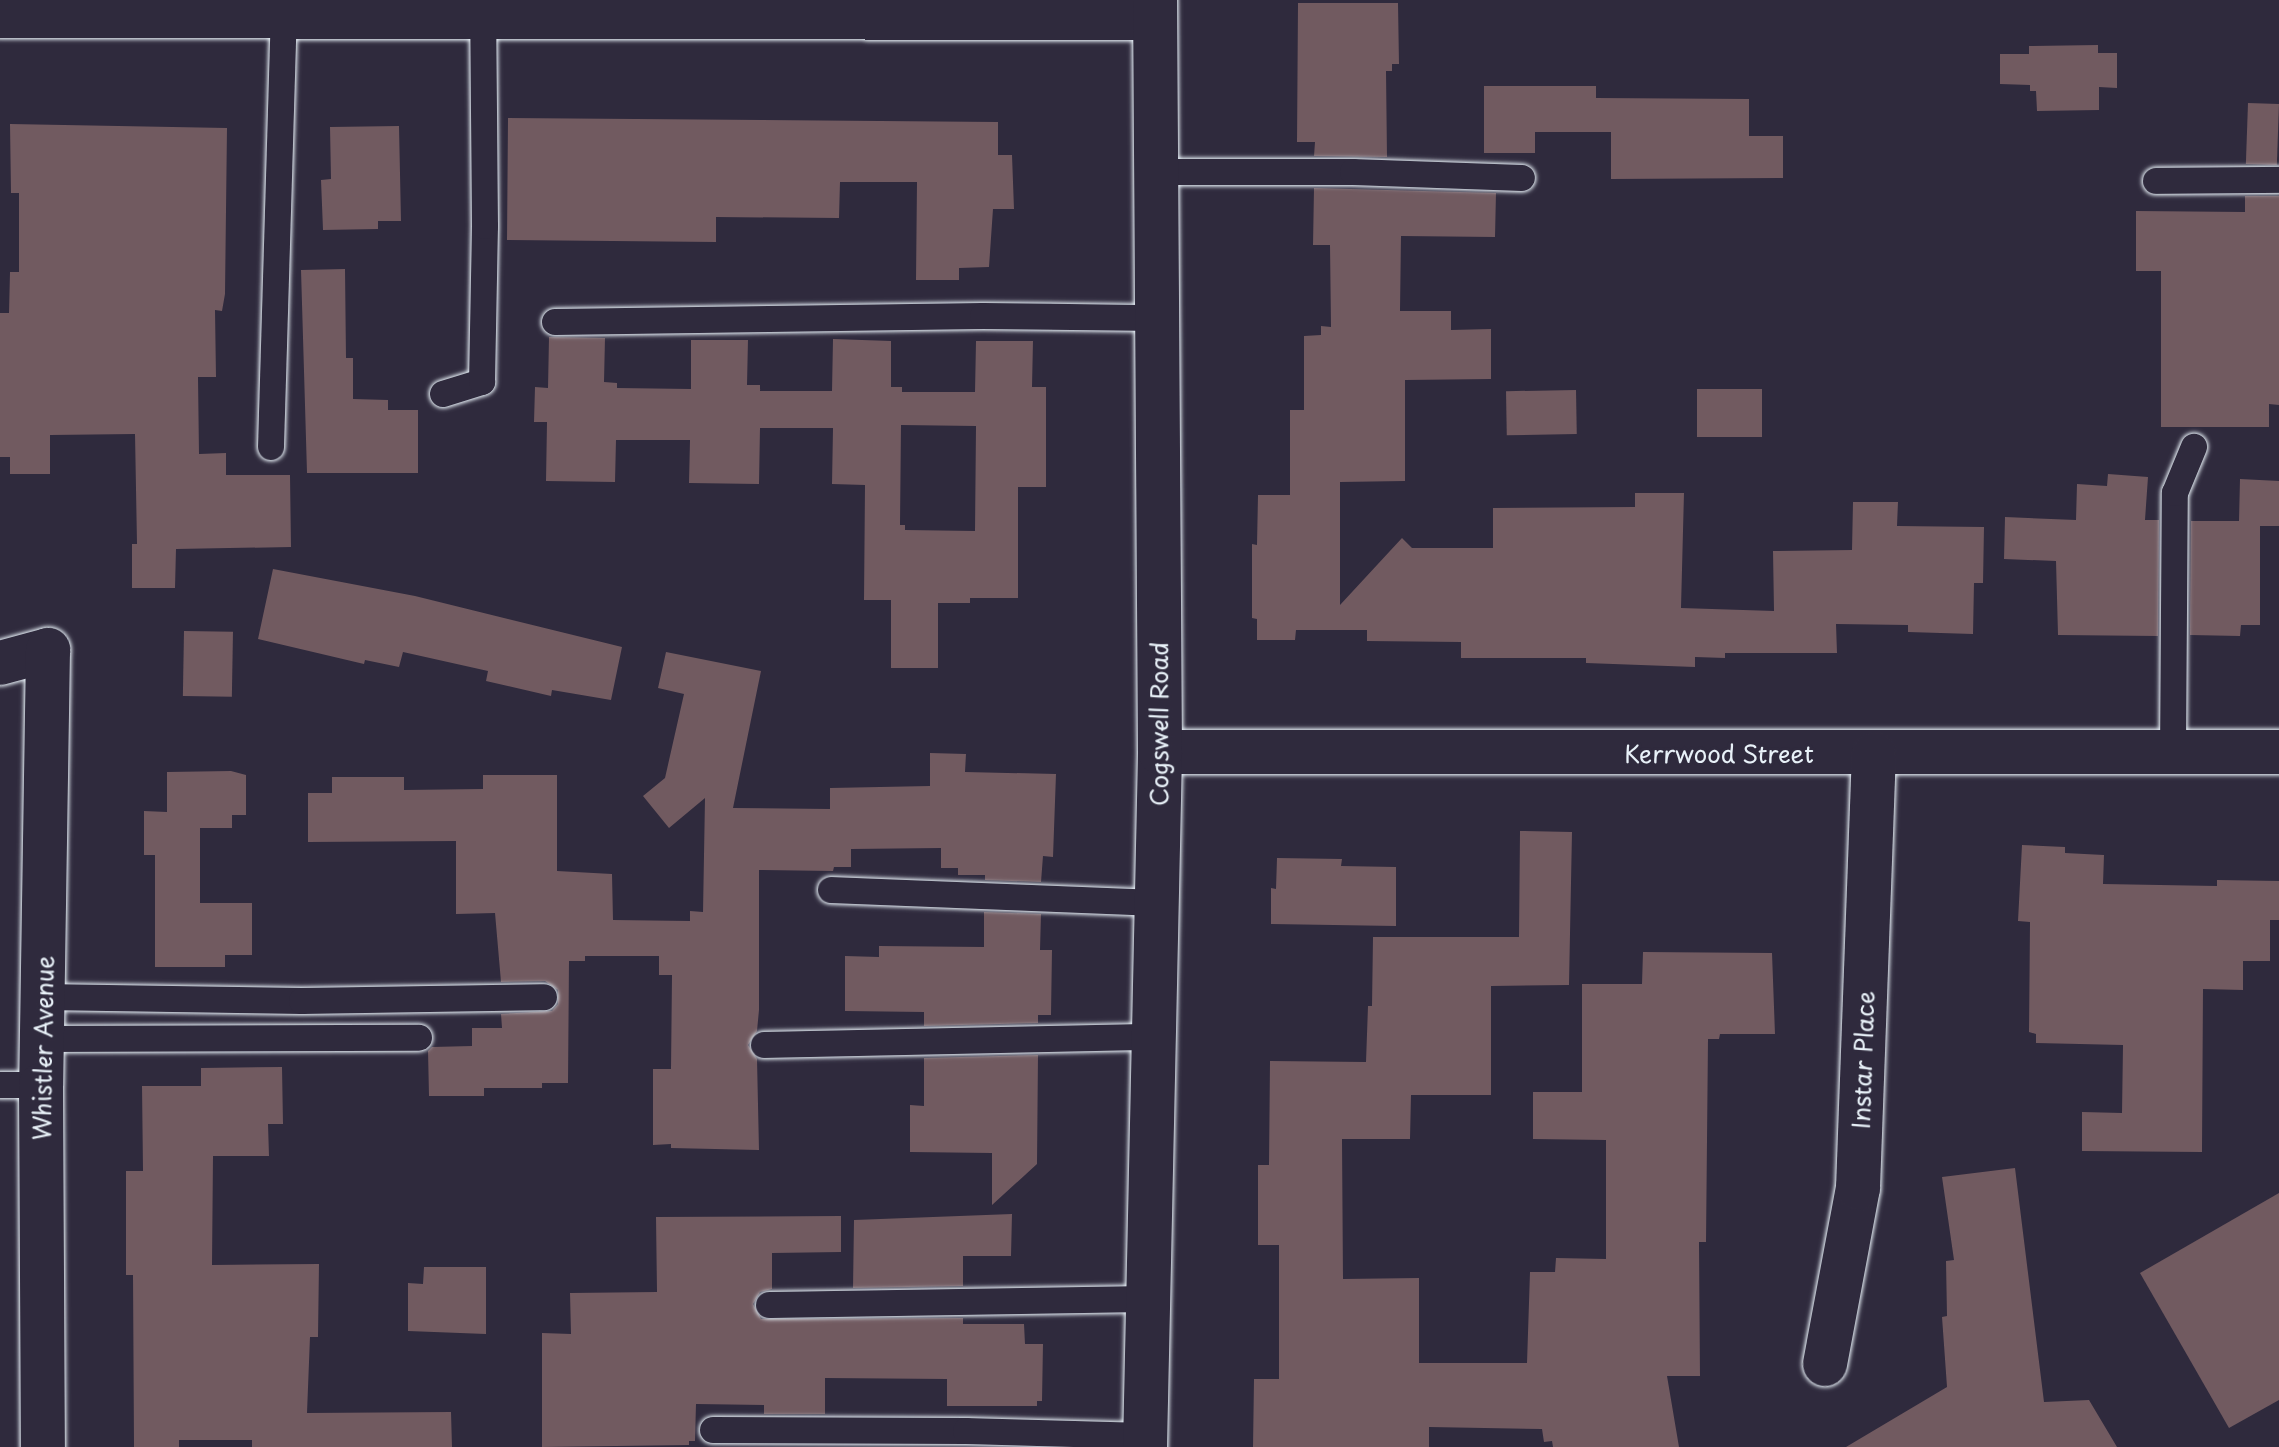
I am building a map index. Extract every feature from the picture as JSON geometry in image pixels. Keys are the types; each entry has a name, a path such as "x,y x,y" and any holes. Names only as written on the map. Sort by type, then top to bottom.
{"street":[{"path":"0,16 219,8 284,15 483,16 1155,9"},
{"name":"Cogswell Road","path":"1146,1442 1160,752 1155,9"},
{"name":"Whistler Avenue","path":"0,663 48,650 42,1018 21,1085 43,1447"},
{"name":"Kerrwood Street","path":"1160,752 2279,752"},
{"name":"Instar Place","path":"1825,1364 1858,1188 1874,754"}],"lane":[{"path":"271,447 284,15"},
{"path":"443,394 482,382 485,242 483,16"},
{"path":"1156,172 1353,172 1522,178"},
{"path":"2156,181 2279,180"},
{"path":"555,322 983,316 1157,318"},
{"path":"2173,753 2175,493 2194,447"},
{"path":"831,890 1157,903"},
{"path":"42,1018 302,1001 544,997"},
{"path":"42,1018 419,1038"},
{"path":"764,1045 1154,1037"},
{"path":"769,1305 1149,1299"},
{"path":"713,1430 966,1431 1146,1442"}],"building":[{"path":"1298,3 1398,3 1399,64 1392,64 1392,71 1386,71 1387,157 1314,156 1315,142 1297,142"},
{"path":"2098,45 2098,53 2117,53 2117,88 2099,87 2099,110 2037,111 2036,91 2030,91 2030,85 2000,84 2000,54 2029,54 2029,46"},
{"path":"1484,86 1596,86 1596,98 1749,99 1749,136 1783,136 1783,178 1611,179 1611,132 1535,132 1535,153 1484,153"},
{"path":"2248,103 2279,104 2277,165 2246,164"},
{"path":"508,118 998,122 998,155 1012,155 1014,209 993,209 989,267 959,268 959,280 916,280 917,182 840,182 839,218 716,217 716,242 507,240"},
{"path":"10,124 227,128 225,294 222,311 215,310 216,377 198,377 199,454 226,453 226,475 290,475 291,547 176,549 175,588 132,588 132,544 137,544 135,434 50,435 50,474 10,474 10,457 0,457 0,313 9,313 10,272 19,272 19,193 11,193"},
{"path":"399,126 401,221 378,221 378,229 323,230 321,180 331,179 330,127"},
{"path":"1314,188 1496,193 1495,237 1401,236 1400,311 1451,311 1451,330 1491,329 1491,379 1405,380 1405,481 1340,482 1340,605 1402,538 1412,548 1493,548 1493,508 1635,507 1635,493 1684,493 1681,608 1774,611 1773,551 1852,550 1853,502 1898,502 1897,526 1984,527 1983,583 1974,583 1973,634 1908,632 1908,625 1836,624 1837,653 1725,653 1725,658 1695,657 1695,667 1586,663 1586,658 1461,658 1461,642 1367,641 1367,630 1296,630 1295,640 1257,640 1257,619 1252,618 1252,544 1257,545 1258,495 1290,495 1290,410 1304,410 1304,336 1321,335 1321,326 1331,327 1330,245 1313,245"},
{"path":"2245,196 2279,196 2279,405 2269,404 2269,427 2161,427 2161,271 2136,271 2136,211 2245,212"},
{"path":"345,269 346,358 353,358 353,399 388,400 388,410 418,410 418,473 307,473 301,270"},
{"path":"549,337 605,338 604,382 617,383 617,388 691,389 691,340 748,340 747,385 760,385 760,391 832,391 833,339 891,341 891,387 902,387 902,392 975,392 976,341 1033,341 1032,387 1046,387 1046,487 1018,487 1018,598 970,598 970,603 938,603 938,668 891,668 891,600 864,600 865,485 832,484 833,428 760,428 759,484 689,483 690,440 616,440 615,482 546,481 547,422 534,422 535,387 548,388","holes":["901,425 976,426 975,531 905,530 905,525 900,525"]},
{"path":"1697,389 1762,389 1762,437 1697,437"},
{"path":"1576,390 1577,434 1507,435 1506,391"},
{"path":"2108,474 2148,477 2145,520 2159,520 2158,636 2058,635 2056,561 2004,559 2005,517 2076,520 2077,484 2107,486"},
{"path":"2240,479 2279,481 2279,526 2260,526 2260,625 2241,625 2240,636 2190,635 2191,521 2239,521"},
{"path":"273,569 415,596 622,647 611,700 552,690 551,696 486,681 488,671 403,652 399,667 365,660 364,664 258,639"},
{"path":"184,631 233,632 232,697 183,696"},
{"path":"666,652 761,671 733,808 830,809 830,788 930,786 930,753 966,754 965,772 1056,774 1053,857 1043,856 1041,882 985,880 985,875 958,875 958,868 941,868 941,848 851,849 851,867 834,867 833,871 759,870 759,1010 757,1031 748,1045 757,1059 759,1150 653,1145 653,1069 671,1069 672,975 659,975 659,956 585,956 585,961 569,961 568,1083 542,1083 542,1088 484,1088 484,1096 429,1096 428,1051 432,1047 472,1046 472,1028 502,1028 501,1014 552,1011 558,1004 558,990 545,981 501,982 495,913 456,914 456,841 308,842 308,793 332,793 332,777 404,777 404,790 483,789 483,775 557,775 557,871 612,874 613,920 690,921 690,911 703,912 705,798 669,828 643,796 665,778 684,694 658,688"},
{"path":"231,771 246,775 246,815 232,815 232,828 200,828 200,903 252,903 252,955 225,955 225,967 155,967 155,855 144,855 144,811 167,812 167,772"},
{"path":"1520,831 1572,832 1569,985 1491,986 1491,1095 1411,1095 1410,1139 1342,1139 1343,1279 1419,1278 1419,1363 1527,1363 1530,1272 1555,1272 1556,1258 1606,1259 1606,1140 1533,1139 1533,1092 1582,1092 1582,984 1642,984 1643,952 1772,953 1775,1034 1720,1034 1719,1039 1708,1039 1706,1242 1699,1242 1700,1376 1667,1376 1679,1447 1553,1447 1552,1441 1544,1442 1542,1429 1429,1427 1429,1447 1253,1447 1254,1379 1279,1379 1279,1245 1258,1245 1258,1165 1269,1165 1270,1061 1366,1062 1368,1006 1372,1006 1373,937 1519,937"},
{"path":"2022,845 2065,847 2065,853 2104,855 2103,884 2217,886 2217,880 2279,881 2279,920 2270,920 2270,961 2243,961 2243,990 2203,989 2202,1152 2082,1151 2082,1112 2122,1113 2123,1045 2036,1043 2036,1034 2029,1032 2030,922 2018,921"},
{"path":"1277,858 1342,859 1341,866 1396,867 1396,926 1271,924 1271,888 1276,889"},
{"path":"984,912 1041,914 1040,950 1052,950 1051,1015 1038,1015 1038,1023 924,1026 924,1012 845,1011 845,956 879,957 879,946 984,947"},
{"path":"1038,1055 1037,1164 992,1205 992,1153 910,1152 910,1105 924,1106 924,1058"},
{"path":"282,1067 283,1124 268,1124 269,1156 213,1156 212,1265 319,1264 318,1337 310,1337 307,1413 451,1412 452,1447 252,1447 252,1440 179,1440 179,1447 134,1447 133,1275 126,1275 126,1171 143,1171 142,1086 201,1086 201,1068"},
{"path":"2015,1168 2044,1402 2089,1400 2117,1447 1846,1447 1947,1387 1942,1317 1947,1316 1946,1261 1954,1260 1942,1177"},
{"path":"2279,1193 2279,1400 2229,1428 2140,1273"},
{"path":"1012,1214 1011,1256 963,1256 963,1286 853,1288 854,1220"},
{"path":"841,1216 841,1252 772,1253 772,1289 760,1292 753,1304 761,1319 963,1318 963,1324 1024,1324 1025,1344 1043,1344 1042,1401 1037,1401 1037,1406 947,1406 947,1379 825,1378 825,1414 764,1414 764,1405 696,1404 695,1441 689,1441 689,1445 542,1447 542,1333 571,1334 570,1293 657,1292 656,1217"},
{"path":"424,1267 486,1267 486,1334 408,1331 408,1283 423,1284"}]}
